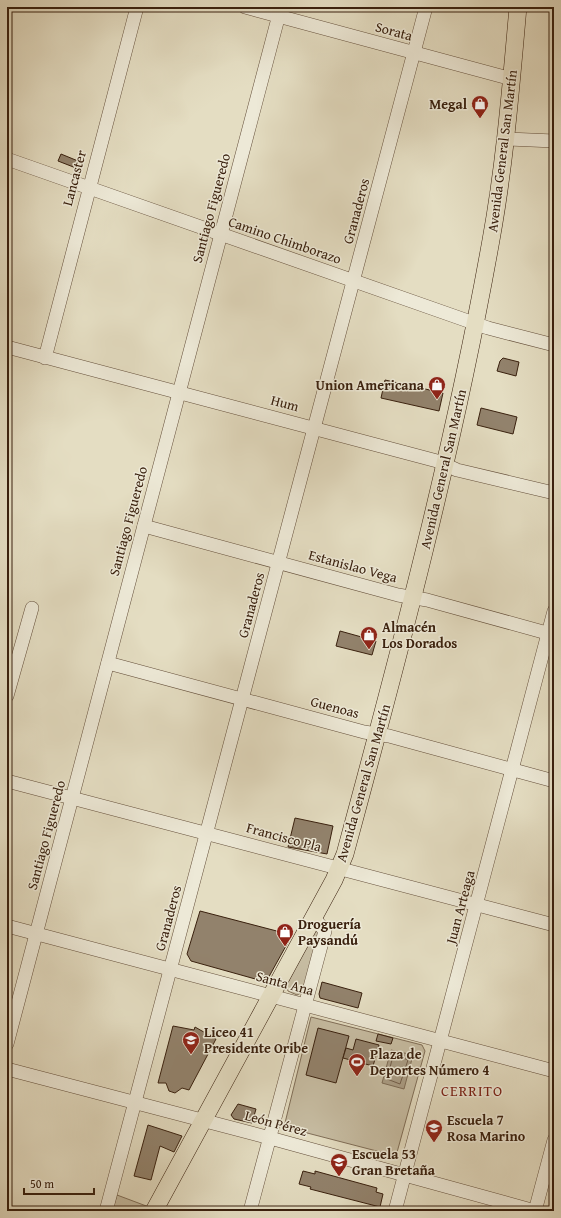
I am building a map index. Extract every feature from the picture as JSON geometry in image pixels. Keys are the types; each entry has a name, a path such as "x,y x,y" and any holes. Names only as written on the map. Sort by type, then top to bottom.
{"main road":[{"name":"Avenida General San Martín","path":"154,1211 314,918 339,868 377,734 446,465 492,238 506,139 518,7"}],"street":[{"name":"Lancaster","path":"45,358 88,187 136,7"},
{"name":"Sorata","path":"245,7 280,12 414,52 512,79"},
{"name":"Granaderos","path":"106,1211 426,7"},
{"name":"Santiago Figueredo","path":"7,1044 280,12"},
{"path":"506,139 554,141"},
{"name":"Camino Chimborazo","path":"7,159 475,323 554,345"},
{"name":"Hum","path":"7,347 315,428 446,465 457,470 554,493"},
{"name":"Estanislao Vega","path":"144,526 551,634"},
{"path":"7,696 10,673 32,608"},
{"name":"Juan Arteaga","path":"396,1211 477,904 551,634 554,611"},
{"name":"Guenoas","path":"108,663 554,781"},
{"name":"Francisco Pla","path":"7,781 554,925"},
{"path":"250,1211 325,931 314,918"},
{"name":"Santa Ana","path":"7,926 554,1071"},
{"name":"León Pérez","path":"7,1069 135,1104 270,1138 535,1211"},
{"path":"535,1211 554,1140"}],"shaded area":[{"path":"317,930 319,932 303,992 297,995 288,991 286,986 313,932"},
{"name":"Plaza de Deportes Número 4","path":"311,1017 422,1045 425,1051 396,1156 284,1127"},
{"path":"117,1195 149,1207 147,1211 112,1211"}],"water":[{"path":"391,1050 413,1055 404,1089 382,1083"}],"building":[{"path":"61,154 78,161 76,168 58,161"},
{"path":"503,358 519,362 516,376 497,371 500,361"},
{"path":"385,380 443,393 439,411 381,398"},
{"path":"481,408 517,417 513,434 477,425"},
{"path":"340,631 376,641 372,655 336,646"},
{"path":"295,818 333,826 327,854 288,847"},
{"path":"200,911 292,935 266,982 191,961 187,954"},
{"path":"322,982 362,993 358,1008 320,998 319,994"},
{"path":"173,1026 194,1030 195,1027 216,1039 189,1090 182,1088 175,1093 169,1091 166,1083 158,1083"},
{"path":"318,1028 349,1036 336,1083 306,1075"},
{"path":"378,1034 393,1038 391,1044 376,1041"},
{"path":"356,1039 379,1045 373,1066 343,1058 346,1048 353,1050"},
{"path":"238,1104 256,1109 252,1123 234,1119 231,1115"},
{"path":"148,1125 182,1136 174,1152 160,1146 151,1180 134,1176"},
{"path":"303,1171 315,1174 315,1171 377,1188 376,1192 383,1194 380,1207 310,1189 311,1187 299,1184"}],"place":[{"name":"Megal","path":"480,119"},
{"name":"Union Americana","path":"437,400"},
{"name":"Almacén Los Dorados","path":"369,650"},
{"name":"Droguería Paysandú","path":"285,947"},
{"name":"Liceo 41 Presidente Oribe","path":"191,1055"},
{"name":"Plaza de Deportes Número 4","path":"357,1077"},
{"name":"Escuela 7 Rosa Marino","path":"434,1143"},
{"name":"Escuela 53 Gran Bretaña","path":"339,1177"}],"district":[{"name":"CERRITO","path":"472,1090"}]}
